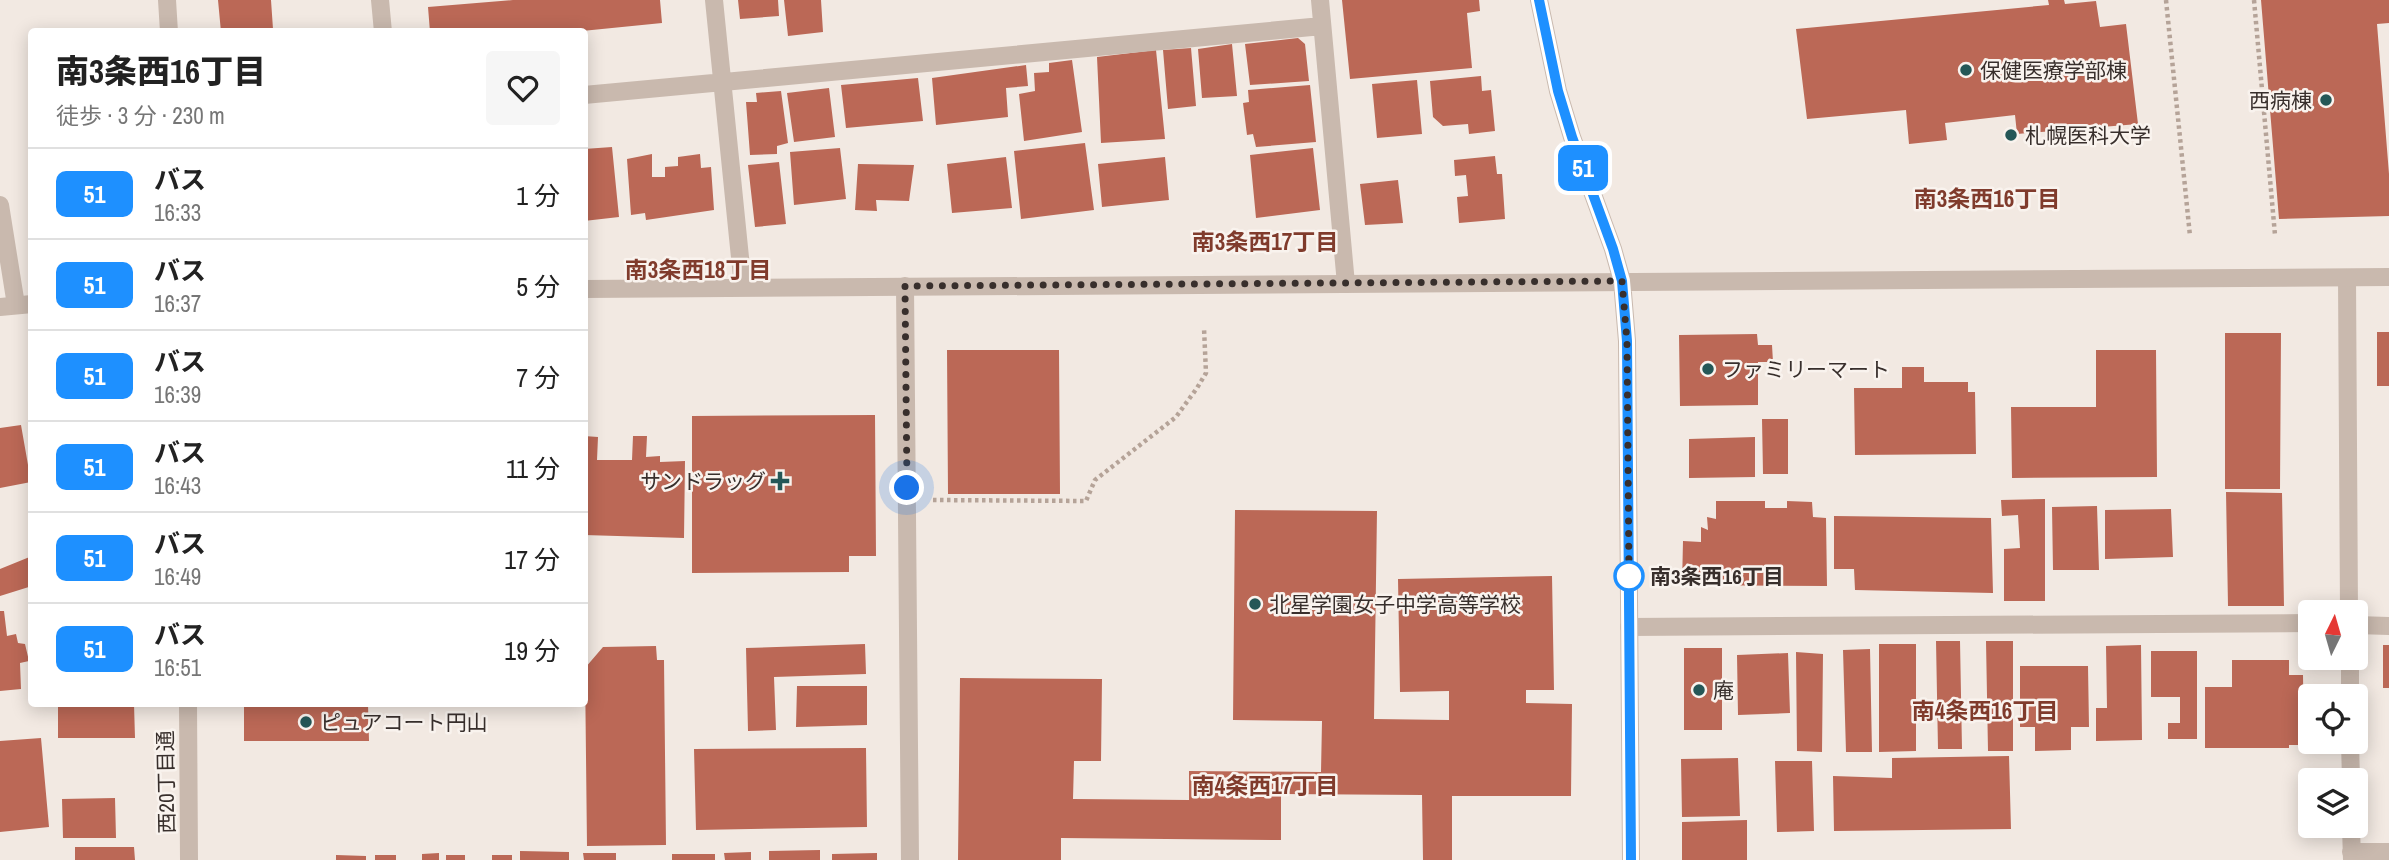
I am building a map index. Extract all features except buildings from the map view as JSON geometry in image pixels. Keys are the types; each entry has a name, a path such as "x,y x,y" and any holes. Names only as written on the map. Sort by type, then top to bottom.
{"street":[{"path":"167,0 169,28"},
{"path":"380,0 383,28"},
{"path":"714,0 743,287"},
{"path":"1320,0 1346,284"},
{"path":"1539,0 1558,91 1622,281 1627,341 1631,860"},
{"path":"588,95 1322,26"},
{"path":"0,205 16,305"},
{"path":"588,289 2389,277"},
{"path":"2347,278 2349,600"},
{"path":"905,286 910,860"},
{"path":"1629,627 2298,623"},
{"path":"2368,625 2389,626"},
{"name":"西20丁目通","path":"188,707 189,860"},
{"path":"2351,838 2351,856 2389,852"}],"path":[{"path":"2166,0 2190,236"},
{"path":"2253,0 2274,235"},
{"path":"928,500 1086,501 1095,480 1176,417 1197,388 1206,373 1203,328"}],"bus line":[{"name":"51","path":"1539,0 1558,91 1622,281 1627,341 1631,860"}],"place":[{"name":"保健医療学部棟","path":"1966,70"},
{"name":"西病棟","path":"2326,100"},
{"name":"札幌医科大学","path":"2011,135"},
{"name":"ファミリーマート","path":"1708,369"},
{"name":"サンドラッグ","path":"780,481"},
{"name":"南3条西16丁目","path":"1629,576"},
{"name":"北星学園女子中学高等学校","path":"1255,604"},
{"name":"庵","path":"1699,690"},
{"name":"ピュアコート円山","path":"306,722"}],"district":[{"name":"南3条西16丁目","path":"1987,198"},
{"name":"南3条西17丁目","path":"1265,241"},
{"name":"南3条西18丁目","path":"698,269"},
{"name":"南4条西16丁目","path":"1985,710"},
{"name":"南4条西17丁目","path":"1265,785"}],"route":[{"path":"907,488 905,286 1622,281 1627,341 1629,576"}]}
